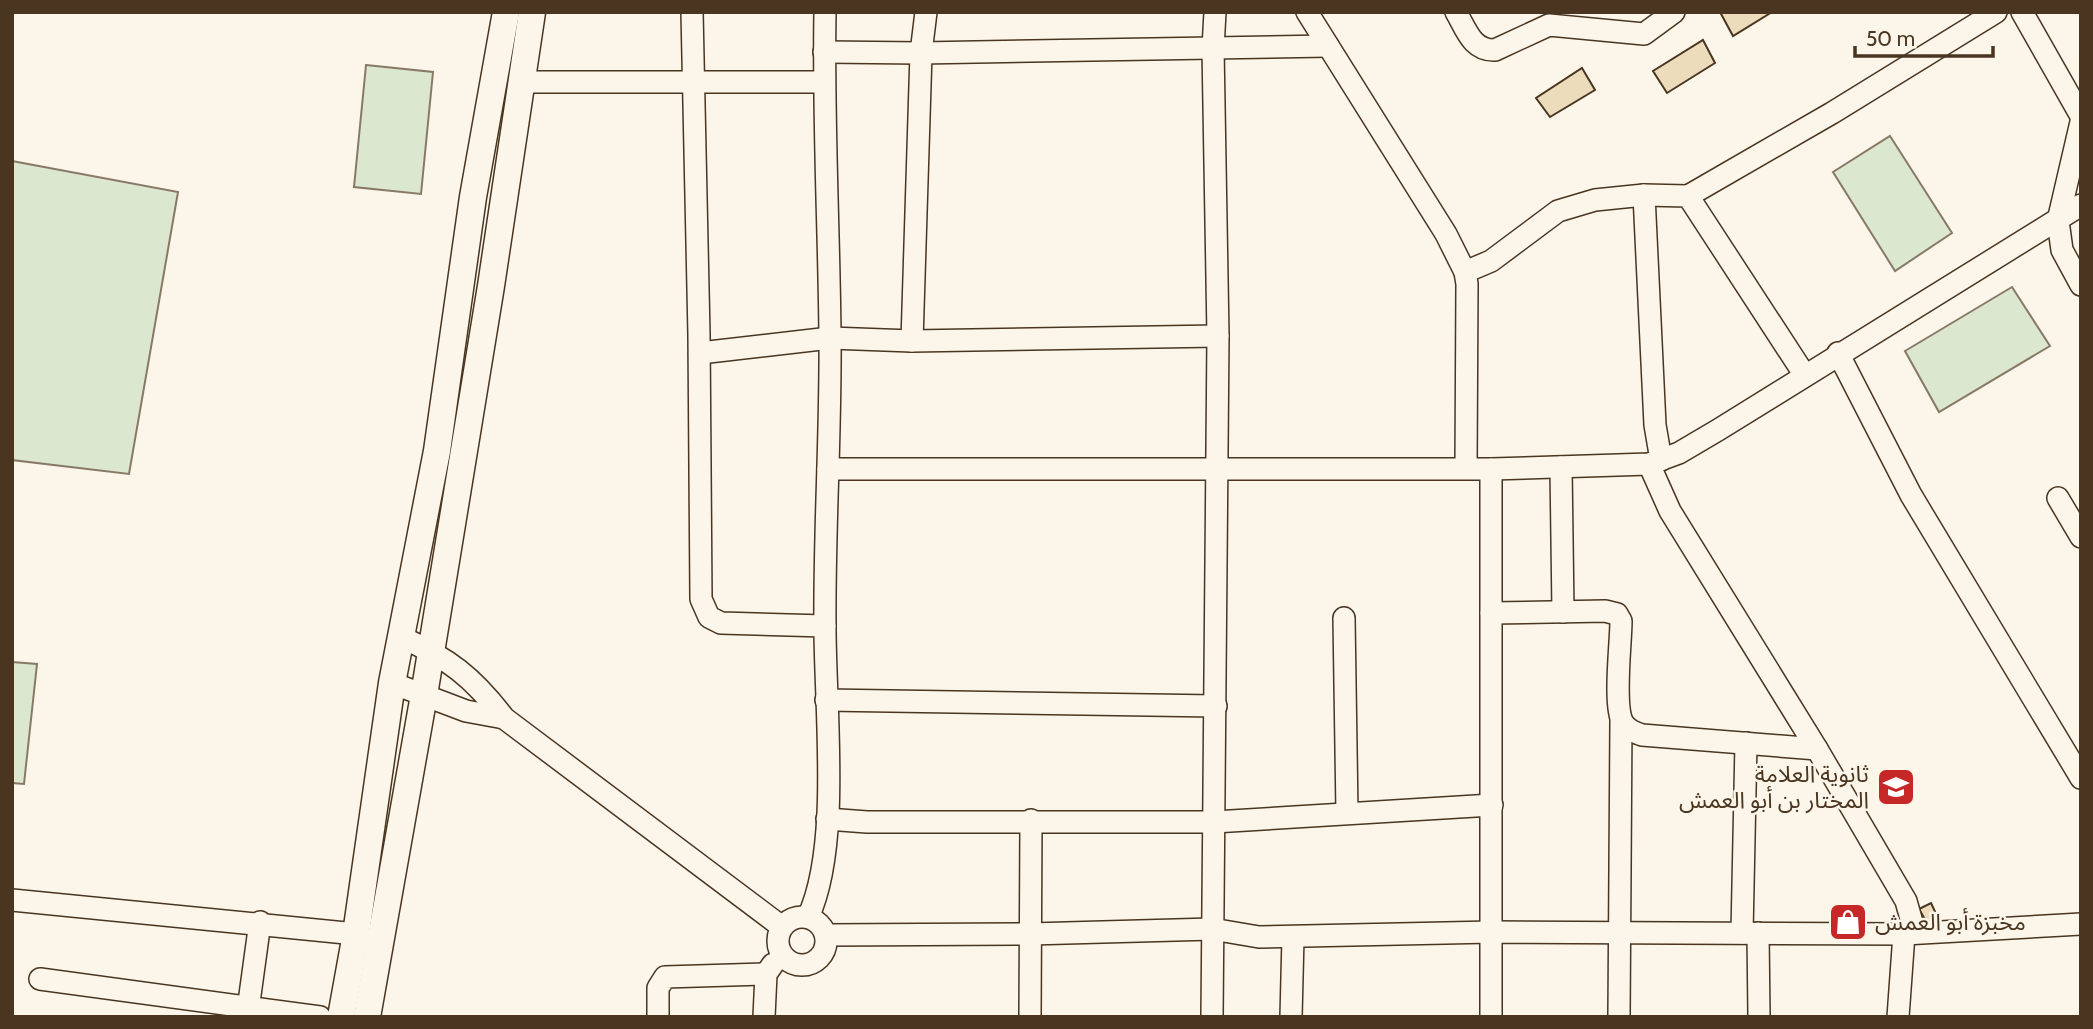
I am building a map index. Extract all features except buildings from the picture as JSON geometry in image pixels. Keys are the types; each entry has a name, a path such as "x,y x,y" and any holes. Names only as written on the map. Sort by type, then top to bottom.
{"main road":[{"path":"341,1017 356,934 392,682 437,451 473,197 506,12"},
{"path":"368,1017 425,695 532,12"}],"street":[{"path":"692,12 701,599 709,617 731,624 825,626"},
{"path":"808,917 821,886 827,819 825,626 830,338 823,82 825,12"},
{"path":"912,341 921,54 926,12"},
{"path":"1212,1017 1216,706 1214,470 1218,336 1213,48 1215,12"},
{"path":"1307,12 1446,234 1465,272 1468,336 1466,468"},
{"path":"1456,12 1472,40 1479,48 1486,50 1495,50 1549,25 1644,34 1674,12"},
{"path":"1465,272 1513,247 1558,211 1595,200 1644,195 1688,196 1832,113 1996,12"},
{"path":"2022,12 2081,119 2058,221 2062,250 2081,285"},
{"path":"824,52 921,54 1328,46"},
{"path":"520,82 823,82"},
{"path":"1644,195 1655,462 1670,511 1817,749 1906,901 1909,934 1898,1017"},
{"path":"1688,196 1804,374"},
{"path":"828,469 1491,469 1655,462 1718,430 1804,374 2081,205"},
{"path":"699,353 830,338 912,341 1218,336"},
{"path":"1839,353 1911,495 2081,778"},
{"path":"1562,467 1563,612"},
{"path":"1491,469 1491,1017"},
{"path":"2058,498 2081,537"},
{"path":"1492,613 1605,611 1617,614 1621,621 1619,1017"},
{"path":"1344,618 1347,813"},
{"path":"401,637 453,663 480,687 504,718 782,927"},
{"path":"392,682 466,711 504,718"},
{"path":"826,700 1216,706"},
{"path":"1621,721 1629,730 1642,735 1817,749"},
{"path":"1746,743 1750,933 1759,1017"},
{"path":"827,819 867,822 1214,821 1492,805"},
{"path":"1030,1017 1031,820"},
{"path":"12,900 139,914 260,922 356,934"},
{"path":"798,917 808,917 820,923 826,935 826,947 820,958 809,965 796,965 785,959 779,950 778,938 782,927 798,917"},
{"path":"248,1012 260,922"},
{"path":"826,935 1030,934 1212,929 1259,937 1492,932 1909,934 2081,924"},
{"path":"1292,1017 1293,937"},
{"path":"764,1017 766,974 772,965 785,959"},
{"path":"658,1017 658,988 665,977 766,974"},
{"path":"40,979 248,1012 320,1017"}],"green space":[{"path":"366,65 433,72 421,194 354,187"},
{"path":"1890,136 1952,233 1895,271 1833,172"},
{"path":"12,161 178,192 129,474 12,460"},
{"path":"2012,287 2050,346 1939,412 1905,351"},
{"path":"12,662 37,664 24,784 12,783"}],"place":[{"name":"ثانوية العلامة المختار بن أبو العمش","path":"1896,787"},
{"name":"مخبزة أبو العمش","path":"1848,922"}]}
